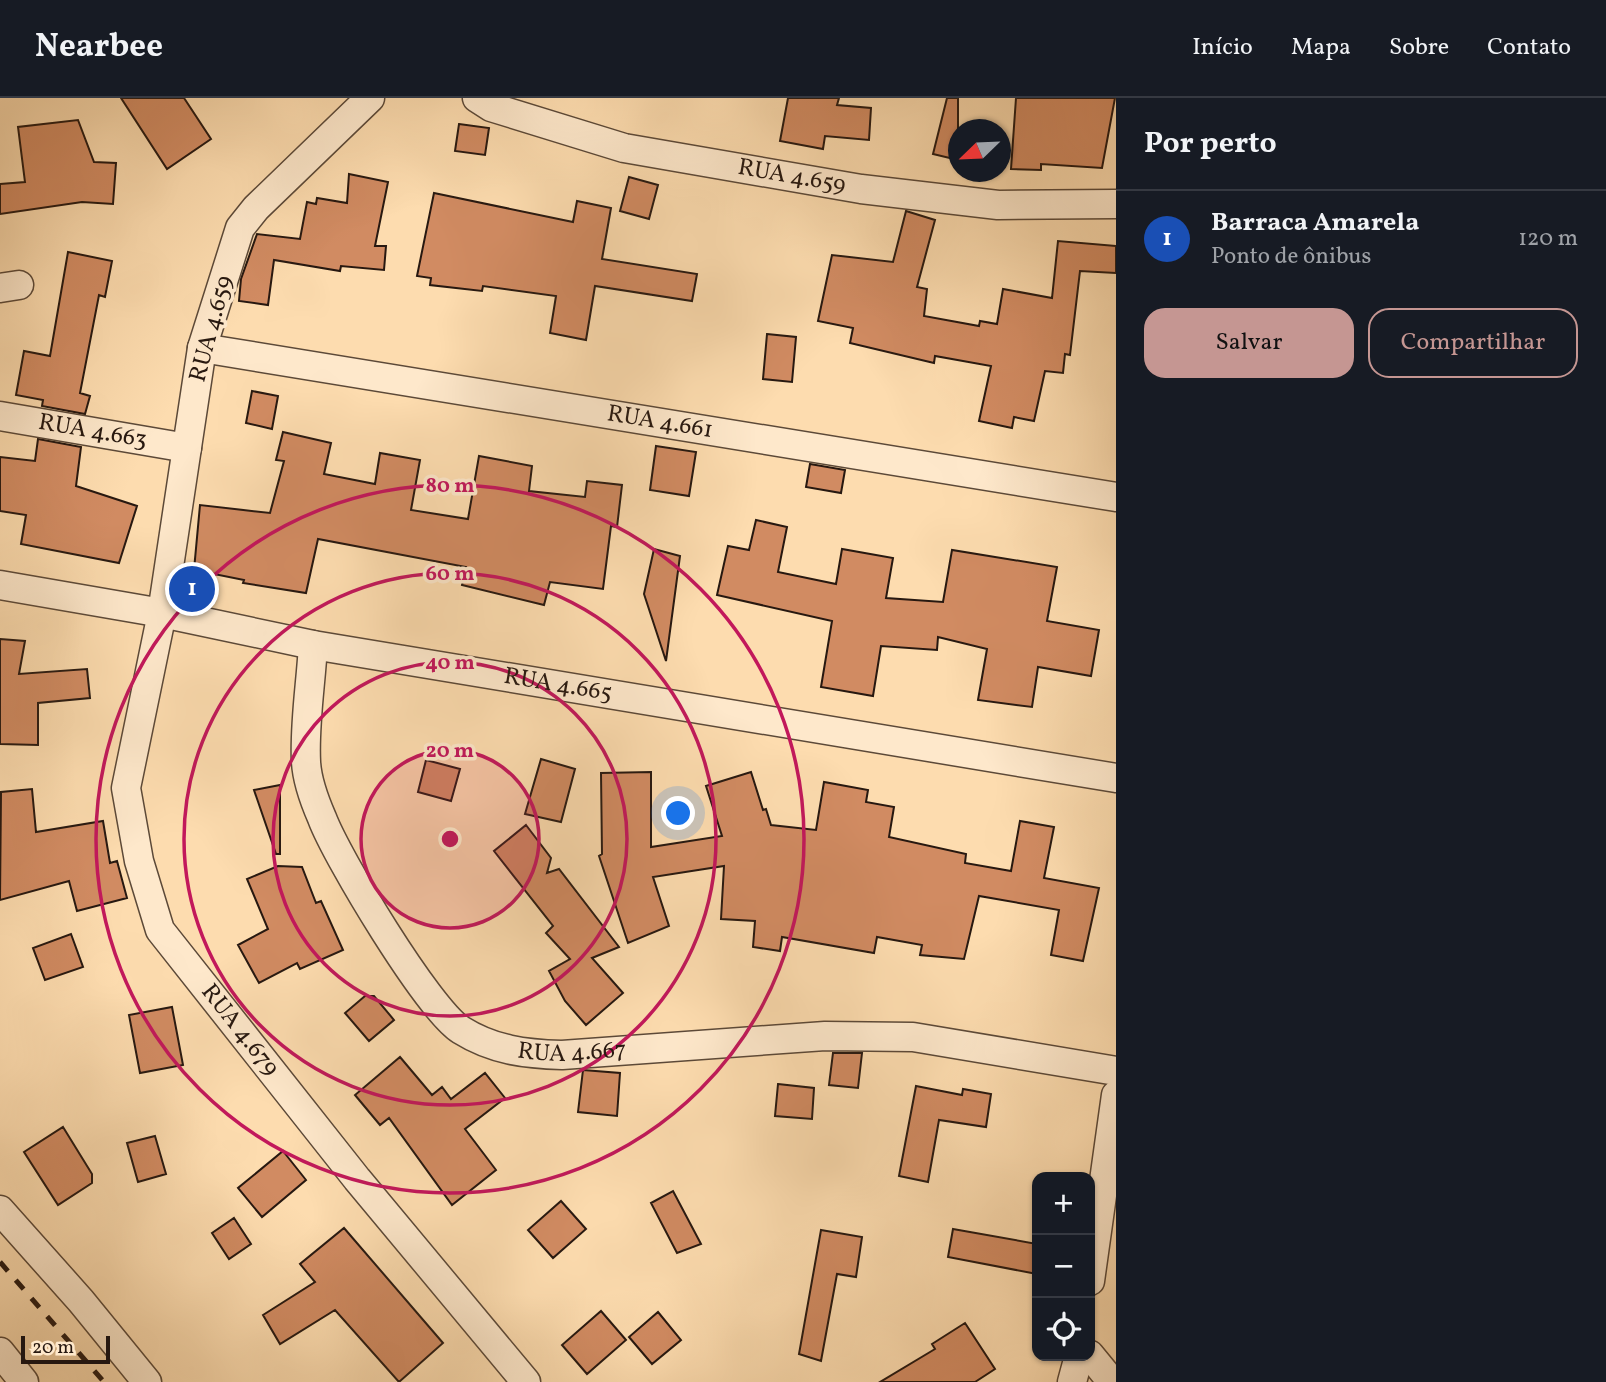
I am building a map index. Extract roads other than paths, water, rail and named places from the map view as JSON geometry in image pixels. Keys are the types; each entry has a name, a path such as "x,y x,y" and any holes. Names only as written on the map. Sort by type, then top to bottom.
{"street":[{"name":"RUA 4.659","path":"162,613 202,348 240,228 257,208 370,98"},
{"name":"RUA 4.659","path":"477,98 491,107 624,148 861,189 998,205 1116,204"},
{"name":"RUA 4.661","path":"202,348 1116,497"},
{"name":"RUA 4.663","path":"0,416 187,447"},
{"name":"RUA 4.665","path":"0,585 162,613 313,645 1116,778"},
{"name":"RUA 4.679","path":"162,613 126,788 139,861 160,930 356,1179 526,1382"},
{"name":"RUA 4.667","path":"313,645 306,763 322,818 349,870 424,991 458,1028 495,1048 527,1054 562,1055 825,1036 913,1037 1116,1071"},
{"path":"1095,1245 1116,1095"},
{"path":"0,1210 81,1301 147,1382"},
{"path":"0,1352 24,1382"},
{"path":"1072,1382 1078,1361"},
{"path":"1095,1361 1112,1382"}],"railway":[{"path":"0,1262 104,1382"}],"place":[{"name":"Barraca Amarela","path":"192,589"}]}
